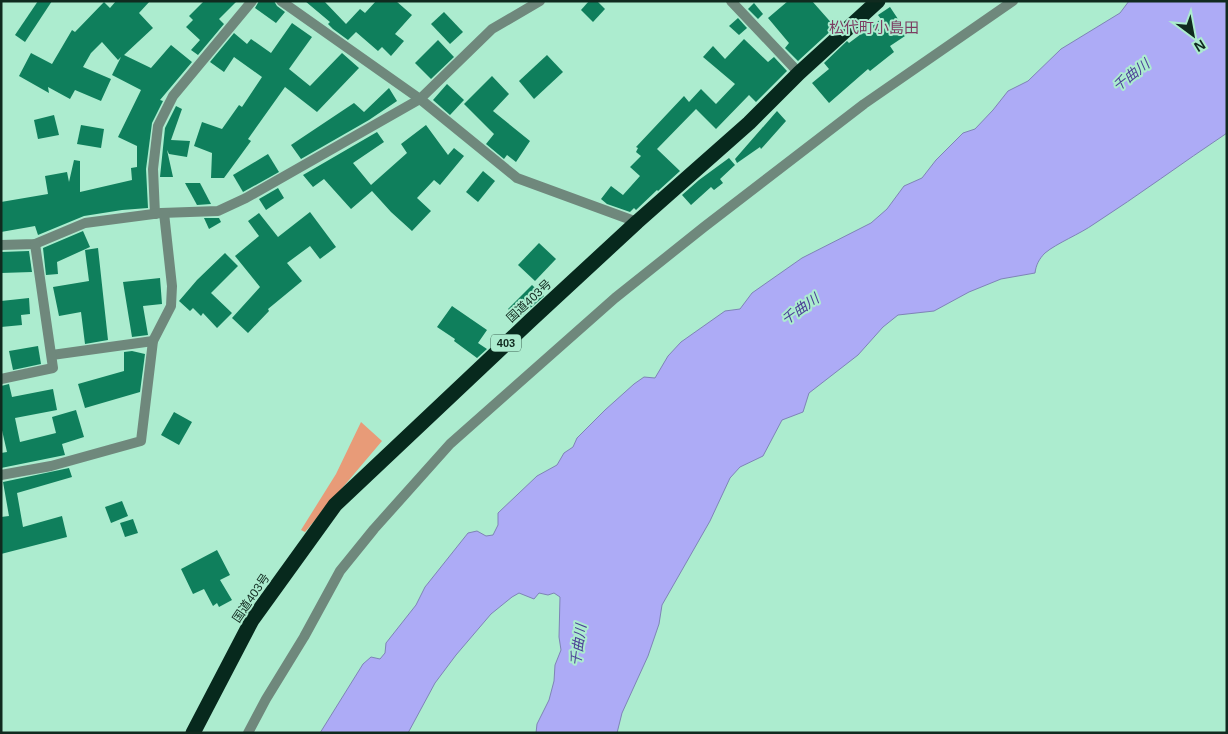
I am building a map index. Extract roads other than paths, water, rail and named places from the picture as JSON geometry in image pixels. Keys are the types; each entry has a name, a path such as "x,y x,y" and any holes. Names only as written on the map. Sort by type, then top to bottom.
{"highway":[{"name":"国道403号","path":"192,732 252,620 335,506 530,320 749,122 799,73 878,1"}],"street":[{"path":"1,475 51,466 141,441 153,341 170,306 172,286 153,169 158,126 173,96 252,1"},
{"path":"281,1 420,99 516,178 637,222"},
{"path":"1,245 35,244 85,223 159,214 218,211 246,198 420,99 492,29 540,1"},
{"path":"732,1 799,73"},
{"path":"248,733 340,571 374,529 450,444 615,298 704,227 864,104 1013,1"},
{"path":"1,379 53,368 35,244"},
{"path":"52,355 153,341"}],"water":[{"name":"千曲川","path":"1129,1 1227,1 1227,133 1111,213 1050,249 1039,260 1035,273 1001,279 969,292 934,311 898,315 883,327 858,355 809,393 803,412 782,420 763,456 740,467 730,478 710,521 662,605 659,624 648,656 622,713 617,733 536,733 537,724 549,700 554,681 555,665 561,650 559,637 560,597 554,593 548,595 539,593 534,599 519,593 491,614 456,655 435,683 408,733 320,733 363,664 371,657 380,659 385,653 386,643 416,605 425,587 468,533 477,531 486,536 493,535 498,525 498,513 537,476 557,465 564,453 573,447 577,438 634,384 644,377 655,378 668,356 681,342 725,311 740,309 752,293 802,258 871,223 887,209 904,186 922,178 936,160 963,133 975,129 1008,91 1028,81 1061,49 1120,13"}],"district":[{"name":"松代町小島田","path":"874,27"}]}
